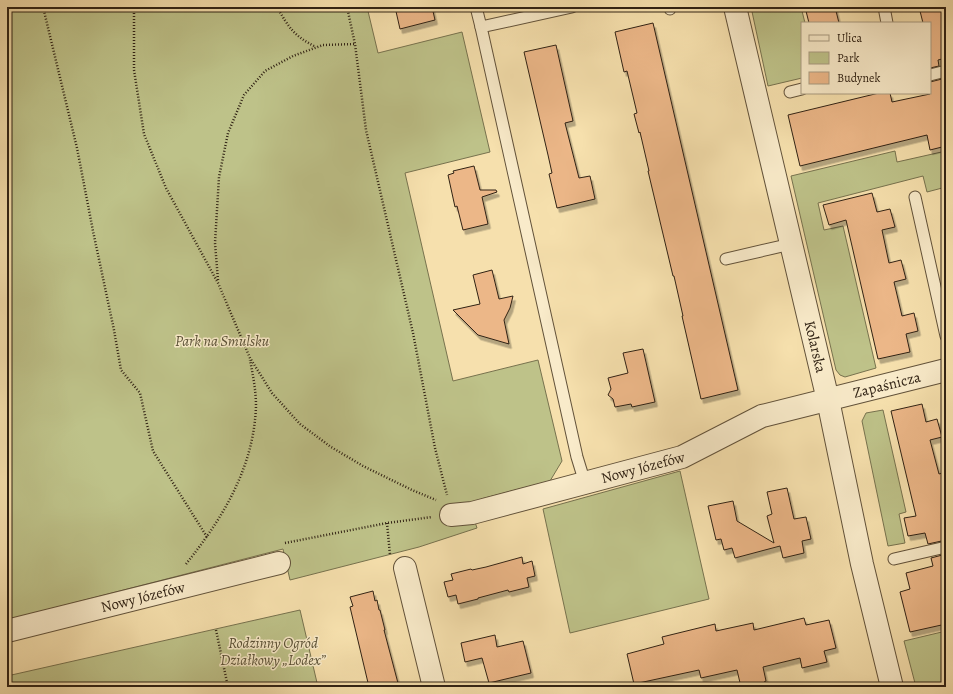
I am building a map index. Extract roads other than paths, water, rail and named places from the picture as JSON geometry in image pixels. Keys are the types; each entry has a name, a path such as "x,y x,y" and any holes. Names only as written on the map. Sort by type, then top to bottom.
{"street":[{"name":"Kolarska","path":"735,7 828,400 862,564 892,687"},
{"name":"Zapaśnicza","path":"828,400 946,370"},
{"name":"Nowy Józefów","path":"446,504 472,513 682,457 762,416 828,400"},
{"name":"Nowy Józefów","path":"7,631 271,564"},
{"path":"406,568 434,687"}],"lane":[{"path":"476,7 585,483"},
{"path":"480,27 572,7"},
{"path":"884,7 887,22"},
{"path":"931,75 946,71"},
{"path":"790,92 801,89"},
{"path":"915,197 946,336"},
{"path":"726,258 791,244"},
{"path":"894,559 946,547"}],"park label":[{"name":"Park na Smulsku","path":"222,341"},
{"name":"Rodzinny Ogród Działkowy „Lodex”","path":"273,652"}]}
